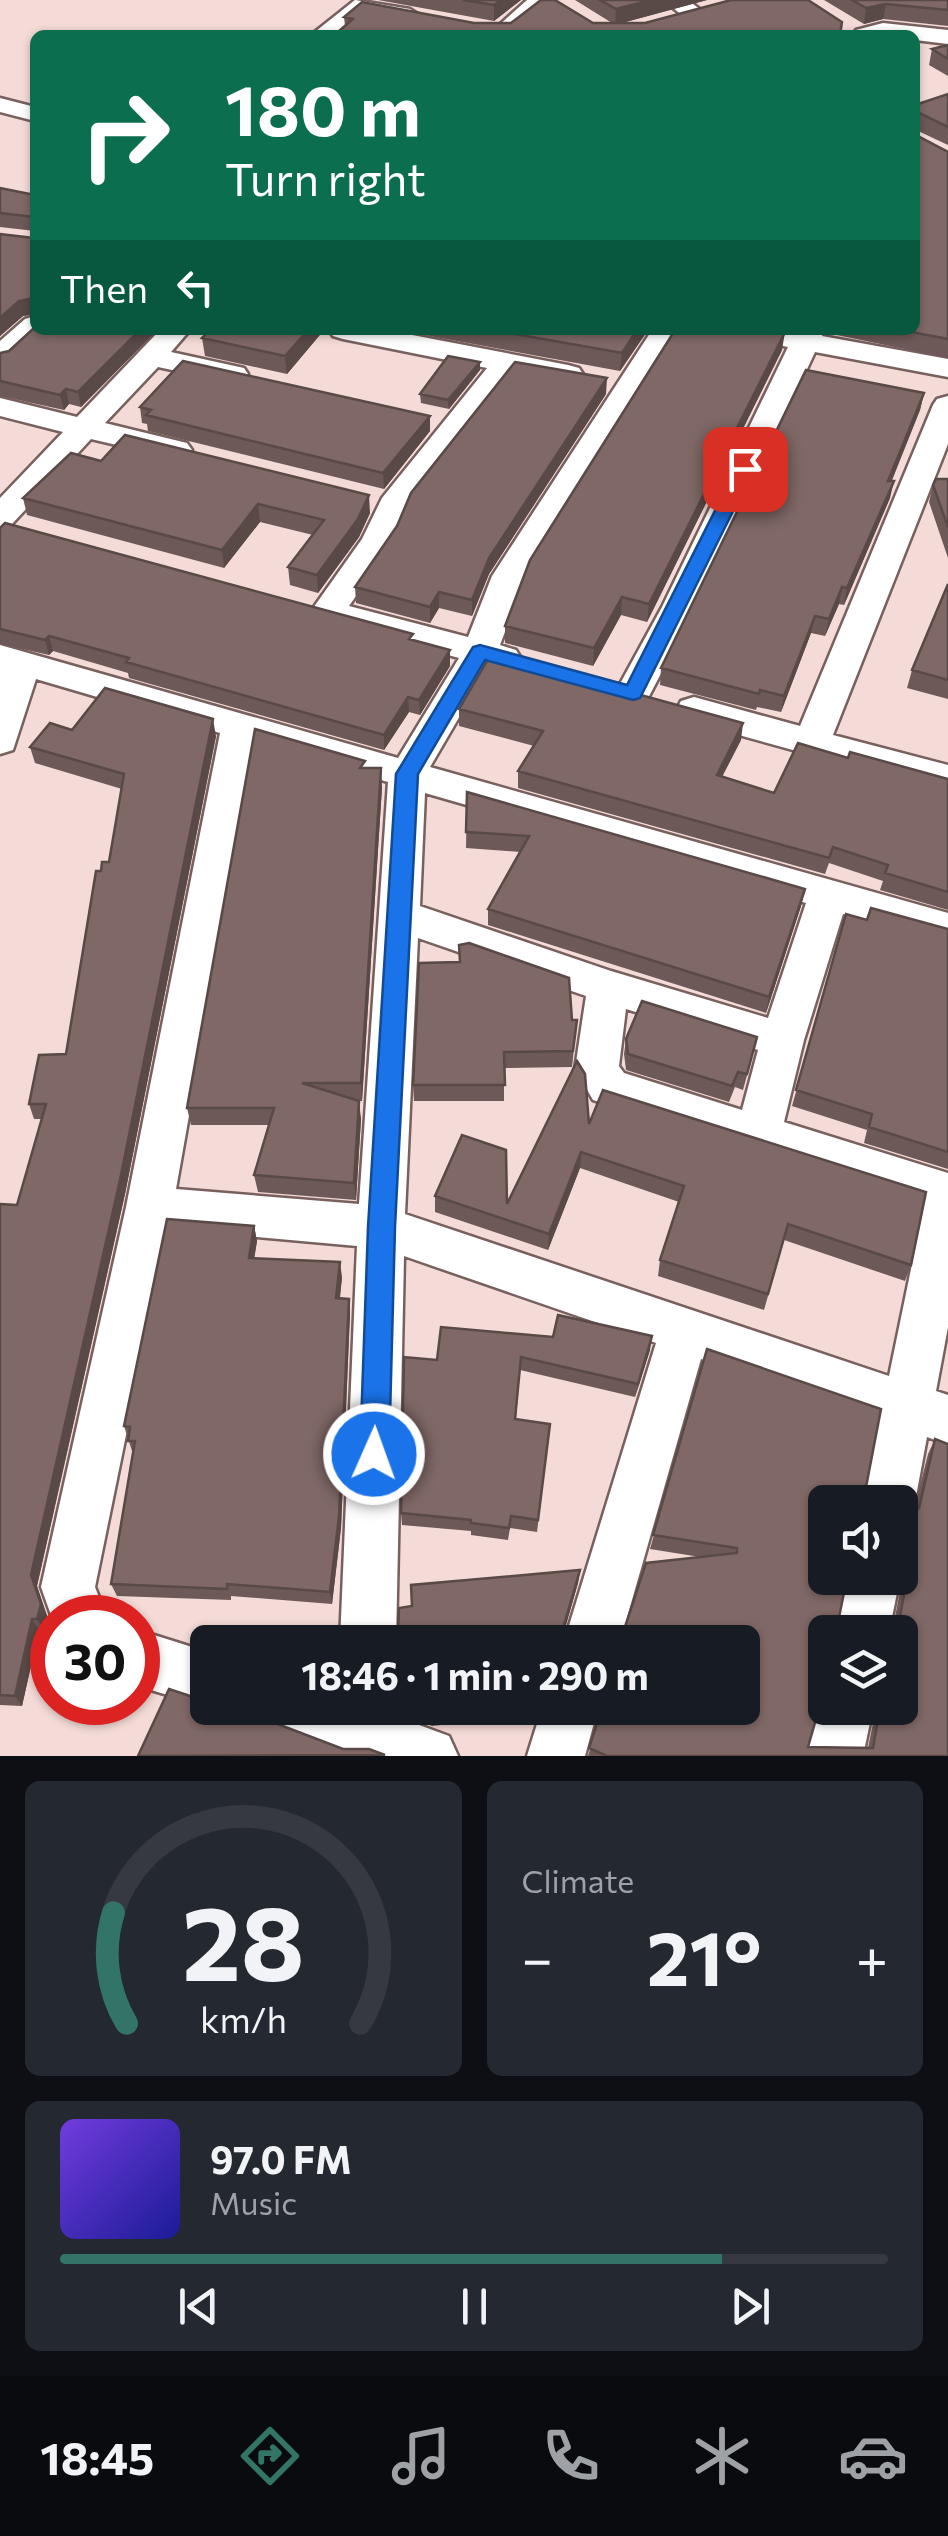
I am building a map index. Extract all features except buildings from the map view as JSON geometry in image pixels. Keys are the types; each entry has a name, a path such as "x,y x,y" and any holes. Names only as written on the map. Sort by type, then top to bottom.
{"street":[{"path":"504,30 540,0"},
{"path":"674,0 716,30"},
{"path":"327,30 357,3 478,30"},
{"path":"657,24 729,4"},
{"path":"920,33 948,36"},
{"path":"0,106 30,113"},
{"path":"0,358 30,330"},
{"path":"36,532 0,519 172,335"},
{"path":"368,335 631,386"},
{"path":"369,1625 381,1227 407,774 480,652 510,576 663,335"},
{"path":"633,693 679,607 808,336 948,368"},
{"path":"153,357 263,381"},
{"path":"328,611 378,540 441,420 506,362"},
{"path":"812,742 942,441 948,405"},
{"path":"0,407 201,456"},
{"path":"354,496 393,506"},
{"path":"292,601 538,668"},
{"path":"0,741 11,660 948,929"},
{"path":"595,683 948,779"},
{"path":"71,1595 68,1587 149,1207 240,724"},
{"path":"758,1132 782,1040 830,894"},
{"path":"398,916 608,987 782,1040"},
{"path":"608,987 597,1069 600,1079 609,1087 948,1194"},
{"path":"896,1485 928,1413 948,1202"},
{"path":"149,1207 381,1227 928,1413"},
{"path":"597,1625 684,1330"},
{"path":"160,1665 190,1674"},
{"path":"376,1725 428,1756"},
{"path":"556,1756 565,1725"},
{"path":"834,1756 842,1725"}],"route":[{"path":"374,1454 381,1227 407,774 480,652 633,693 745,469"}]}
